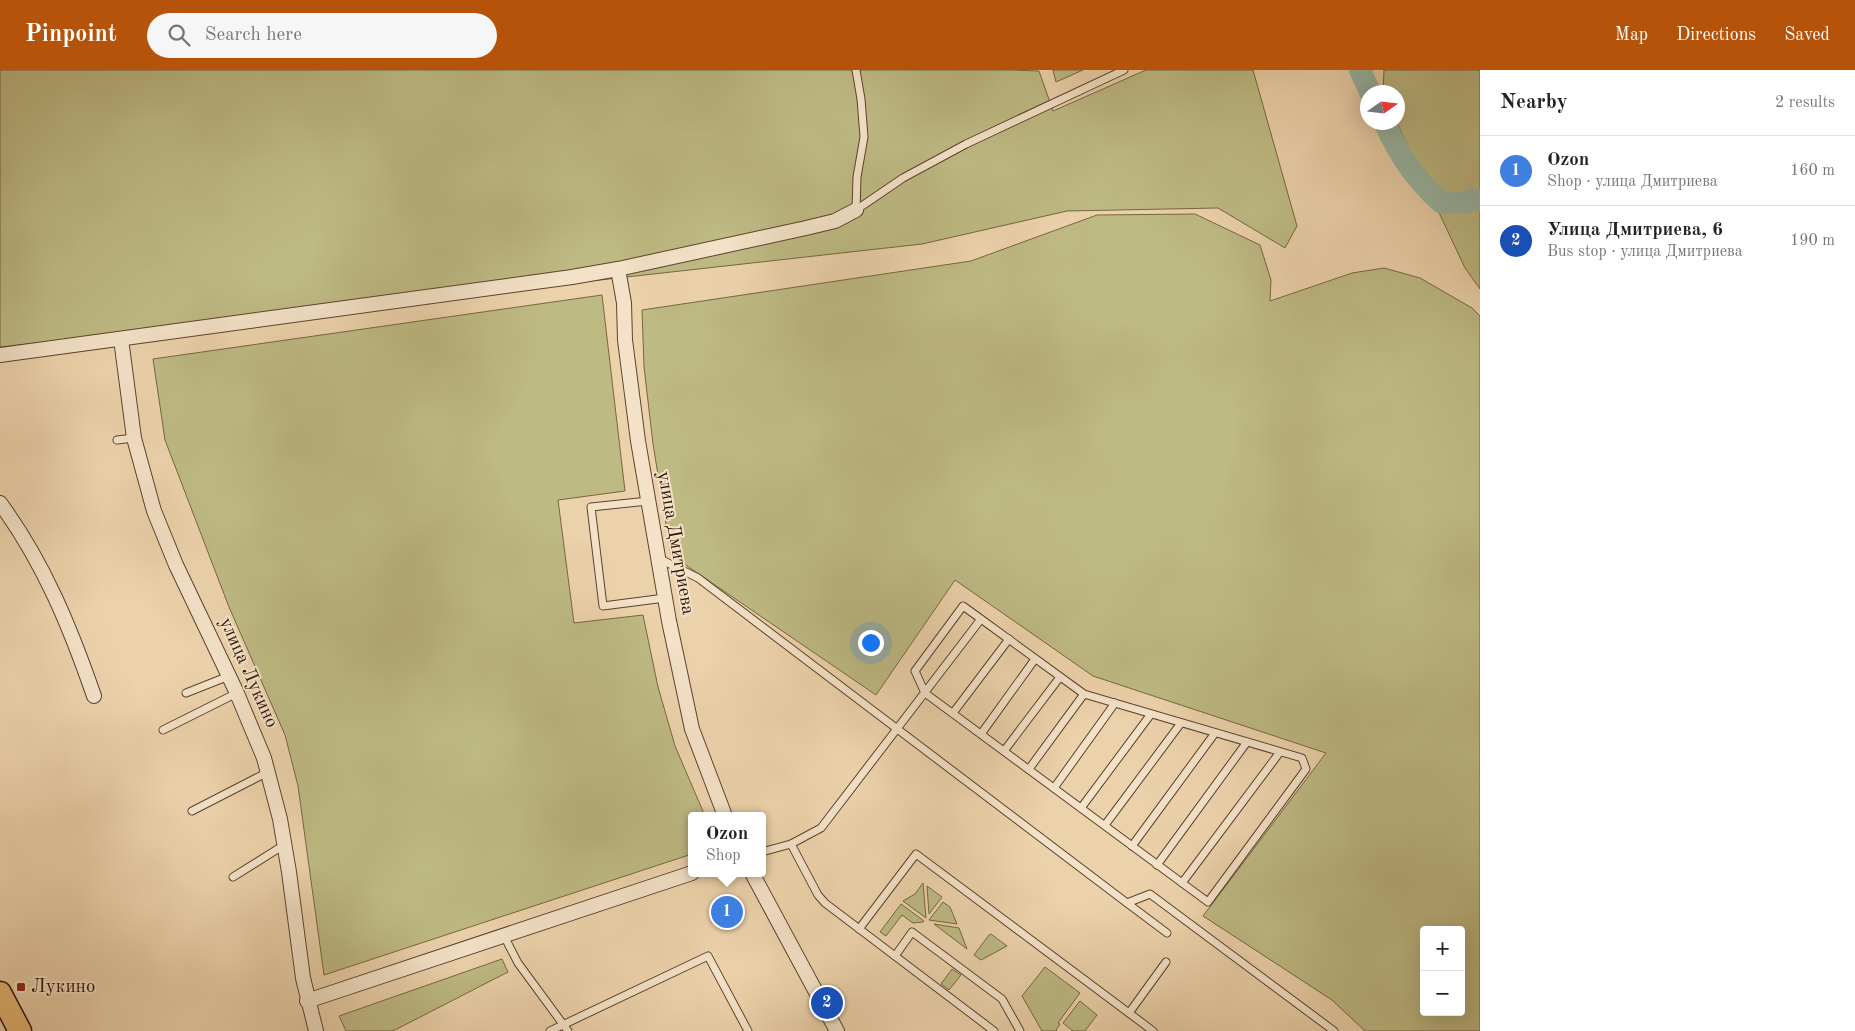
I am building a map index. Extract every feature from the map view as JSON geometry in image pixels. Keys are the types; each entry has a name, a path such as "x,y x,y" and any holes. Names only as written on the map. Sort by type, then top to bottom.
{"main road":[{"path":"0,994 20,1031"}],"street":[{"path":"0,356 618,269 835,221 856,210"},
{"name":"улица Дмитриева","path":"618,269 624,303 625,340 638,440 665,598 692,729 723,812"},
{"name":"улица Лукино","path":"121,338 134,438 154,511 176,565 230,676 268,772 280,819 303,978 316,1031"},
{"path":"0,503 21,532 55,595 76,644 94,696"},
{"path":"307,1000 688,873"},
{"path":"754,877 837,1031"}],"lane":[{"path":"856,70 861,99 864,137 857,177 856,210"},
{"path":"856,210 903,178 966,144 1124,70"},
{"path":"117,440 134,438"},
{"path":"648,500 591,507 603,606 665,598"},
{"path":"658,558 698,578 1167,932"},
{"path":"963,606 1008,639 1084,694 1302,758 1306,769 1208,902 925,693 915,671 963,606"},
{"path":"766,851 791,844 821,828 981,619"},
{"path":"953,713 1008,639"},
{"path":"981,734 1035,659"},
{"path":"186,693 230,676"},
{"path":"1004,751 1060,677"},
{"path":"162,730 237,693"},
{"path":"1029,769 1084,694"},
{"path":"1054,788 1115,704"},
{"path":"1081,808 1151,714"},
{"path":"1105,825 1181,723"},
{"path":"1132,846 1215,733"},
{"path":"1158,865 1247,742"},
{"path":"1182,883 1280,752"},
{"path":"192,812 268,772"},
{"path":"791,844 821,899 994,1031"},
{"path":"233,877 284,845"},
{"path":"859,929 916,854 1153,1031"},
{"path":"1127,903 1150,894 1334,1031"},
{"path":"895,956 912,932 1002,999 1020,1031"},
{"path":"504,936 518,963 564,1023 568,1031"},
{"path":"550,1031 708,956 748,1031"},
{"path":"1129,1013 1166,962"}],"shaded area":[{"path":"0,70 1039,71 1053,111 1146,70 1253,70 1297,226 1285,248 1218,208 1067,211 922,244 0,347"},
{"path":"1053,70 1083,70 1056,82"},
{"path":"1384,70 1480,70 1480,289 1465,268 1400,130 1405,130 1405,85 1383,85"},
{"path":"1195,214 1260,245 1271,280 1270,301 1352,273 1384,268 1420,278 1472,308 1480,316 1480,1031 1365,1031 1332,1000 1203,916 1326,753 1093,676 955,580 876,695 671,555 653,444 644,367 642,310 971,261 1097,215"},
{"path":"602,295 625,491 558,500 574,623 643,615 658,687 675,746 703,812 688,812 688,855 324,975 298,786 285,735 229,607 165,440 153,359"},
{"path":"923,883 926,918 903,901 915,894"},
{"path":"927,886 942,897 929,914"},
{"path":"943,902 950,907 957,924 929,920"},
{"path":"901,904 924,921 913,923 902,915 886,936 880,932"},
{"path":"934,924 959,928 967,949"},
{"path":"991,934 1007,946 981,960 974,955"},
{"path":"502,959 508,972 393,1031 346,1031 339,1016"},
{"path":"1045,967 1080,993 1058,1023 1060,1024 1057,1031 1042,1031 1022,996"},
{"path":"952,969 961,975 949,990 941,984"},
{"path":"1080,1001 1097,1015 1085,1031 1073,1031 1063,1023"}],"waterway":[{"path":"1360,70 1367,85"},
{"path":"1388,130 1408,166 1423,185 1442,203 1464,203 1473,199 1480,201"}],"place":[{"name":"Ozon","path":"727,912"},
{"name":"Лукино","path":"21,987"},
{"name":"Улица Дмитриева, 6","path":"827,1003"}]}
